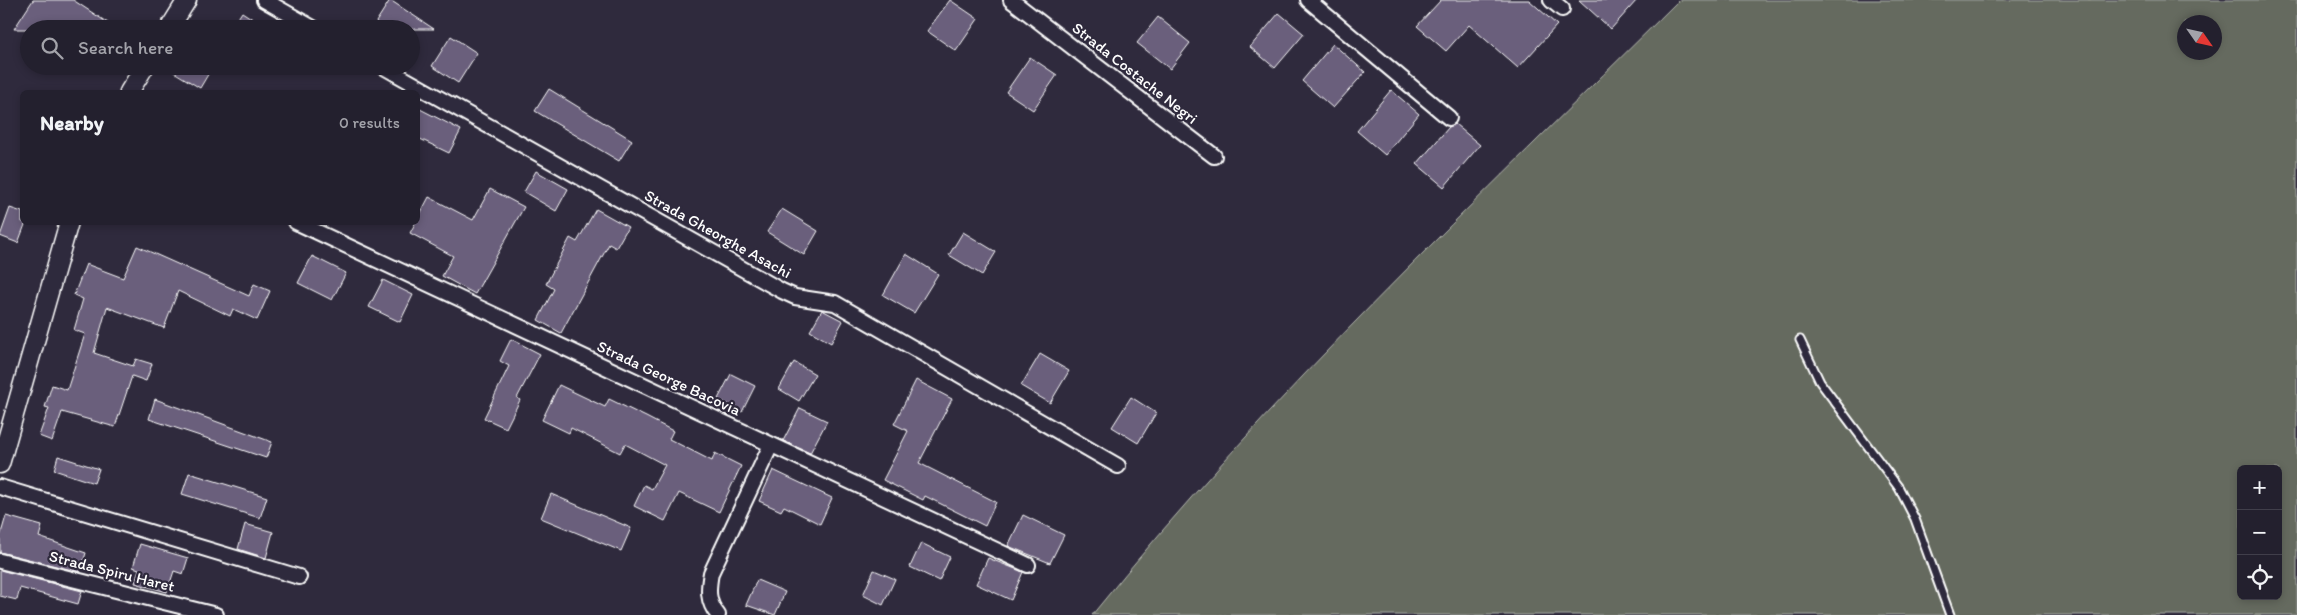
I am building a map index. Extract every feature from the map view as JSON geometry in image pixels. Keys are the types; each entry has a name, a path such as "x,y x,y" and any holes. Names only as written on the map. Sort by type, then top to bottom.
{"street":[{"path":"174,20 187,0"},
{"path":"264,0 299,20"},
{"name":"Strada Costache Negri","path":"1011,0 1214,156"},
{"path":"1308,0 1449,118"},
{"path":"130,90 139,75"},
{"name":"Strada Gheorghe Asachi","path":"398,75 782,292 841,307 1118,466"},
{"path":"0,464 68,225"},
{"name":"Strada George Bacovia","path":"302,225 1028,565"},
{"path":"718,615 711,607 708,591 711,573 771,445"},
{"path":"0,487 299,577"},
{"name":"Strada Spiru Haret","path":"0,561 216,615"}],"lane":[{"path":"1800,340 1820,382 1899,488 1914,519 1950,615"}],"green space":[{"path":"1679,0 2297,0 2297,615 1092,615 1160,533 1231,454 1303,376 1452,224"}],"building":[{"path":"33,0 73,0 103,20 20,20 20,29 14,29"},
{"path":"390,0 434,29 420,29 420,20 377,20"},
{"path":"950,0 978,19 956,51 927,31"},
{"path":"1441,0 1529,0 1557,25 1518,68 1469,25 1446,51 1417,26"},
{"path":"1579,0 1637,0 1611,29"},
{"path":"242,12 254,20 237,20"},
{"path":"1279,13 1304,34 1275,68 1250,47"},
{"path":"1158,17 1190,43 1170,69 1137,43"},
{"path":"451,36 477,53 458,83 432,66"},
{"path":"1333,44 1365,72 1333,108 1302,81"},
{"path":"1030,57 1057,75 1033,110 1006,92"},
{"path":"179,75 208,75 200,88"},
{"path":"549,89 632,140 619,161 535,111"},
{"path":"1391,90 1419,114 1385,155 1357,131"},
{"path":"420,109 461,130 449,153 420,139"},
{"path":"1455,124 1480,145 1444,187 1417,164 1449,127"},
{"path":"536,171 568,189 556,211 524,192"},
{"path":"490,189 524,207 475,294 442,276 453,256 410,233 414,225 420,225 420,214 429,197 473,220"},
{"path":"10,208 20,211 20,225 25,225 18,243 0,236"},
{"path":"596,209 628,227 616,248 609,244 561,333 538,320 554,289 546,284 570,238 577,242"},
{"path":"782,209 818,231 804,255 767,232"},
{"path":"963,232 996,252 982,275 949,255"},
{"path":"137,246 249,296 254,284 270,291 257,320 233,309 230,316 178,291 164,328 107,307 94,353 133,366 136,359 152,364 146,381 132,376 115,427 62,412 52,441 39,436 49,408 45,407 52,385 67,390 85,334 74,330 83,299 74,295 86,264 123,278"},
{"path":"906,254 938,274 914,313 883,295"},
{"path":"312,256 346,273 332,300 298,283"},
{"path":"383,280 413,295 400,322 369,307"},
{"path":"822,310 843,321 831,343 810,331"},
{"path":"511,339 540,354 517,398 520,400 506,428 484,418 509,366 500,361"},
{"path":"1040,354 1069,371 1050,403 1021,386"},
{"path":"794,362 815,374 799,401 779,389"},
{"path":"731,374 755,386 742,412 718,399"},
{"path":"916,380 952,399 919,463 996,502 985,526 925,496 923,500 883,480 908,431 894,424"},
{"path":"559,385 605,407 609,399 673,431 669,439 712,461 715,453 741,466 719,512 679,493 665,521 634,506 644,485 652,489 665,465 625,444 620,453 571,428 569,433 542,420"},
{"path":"1131,397 1156,413 1138,443 1112,427"},
{"path":"155,399 272,442 266,458 149,419"},
{"path":"800,408 827,421 810,453 783,441"},
{"path":"58,456 99,469 94,483 54,470"},
{"path":"773,470 832,498 820,524 784,506 781,511 759,501"},
{"path":"189,473 267,497 260,518 182,494"},
{"path":"551,494 631,528 621,551 541,518"},
{"path":"1023,515 1064,535 1050,563 1008,546"},
{"path":"6,516 42,526 39,537 86,553 80,572 0,552 0,537"},
{"path":"245,524 273,532 266,558 238,549"},
{"path":"921,543 950,557 939,581 910,567"},
{"path":"140,544 188,558 183,574 174,571 167,592 135,583 139,569 133,567"},
{"path":"988,558 1023,572 1011,600 976,584"},
{"path":"0,570 82,591 78,604 20,588 17,600 0,596"},
{"path":"874,570 895,579 883,605 863,595"},
{"path":"757,580 785,592 775,615 746,605"}]}
